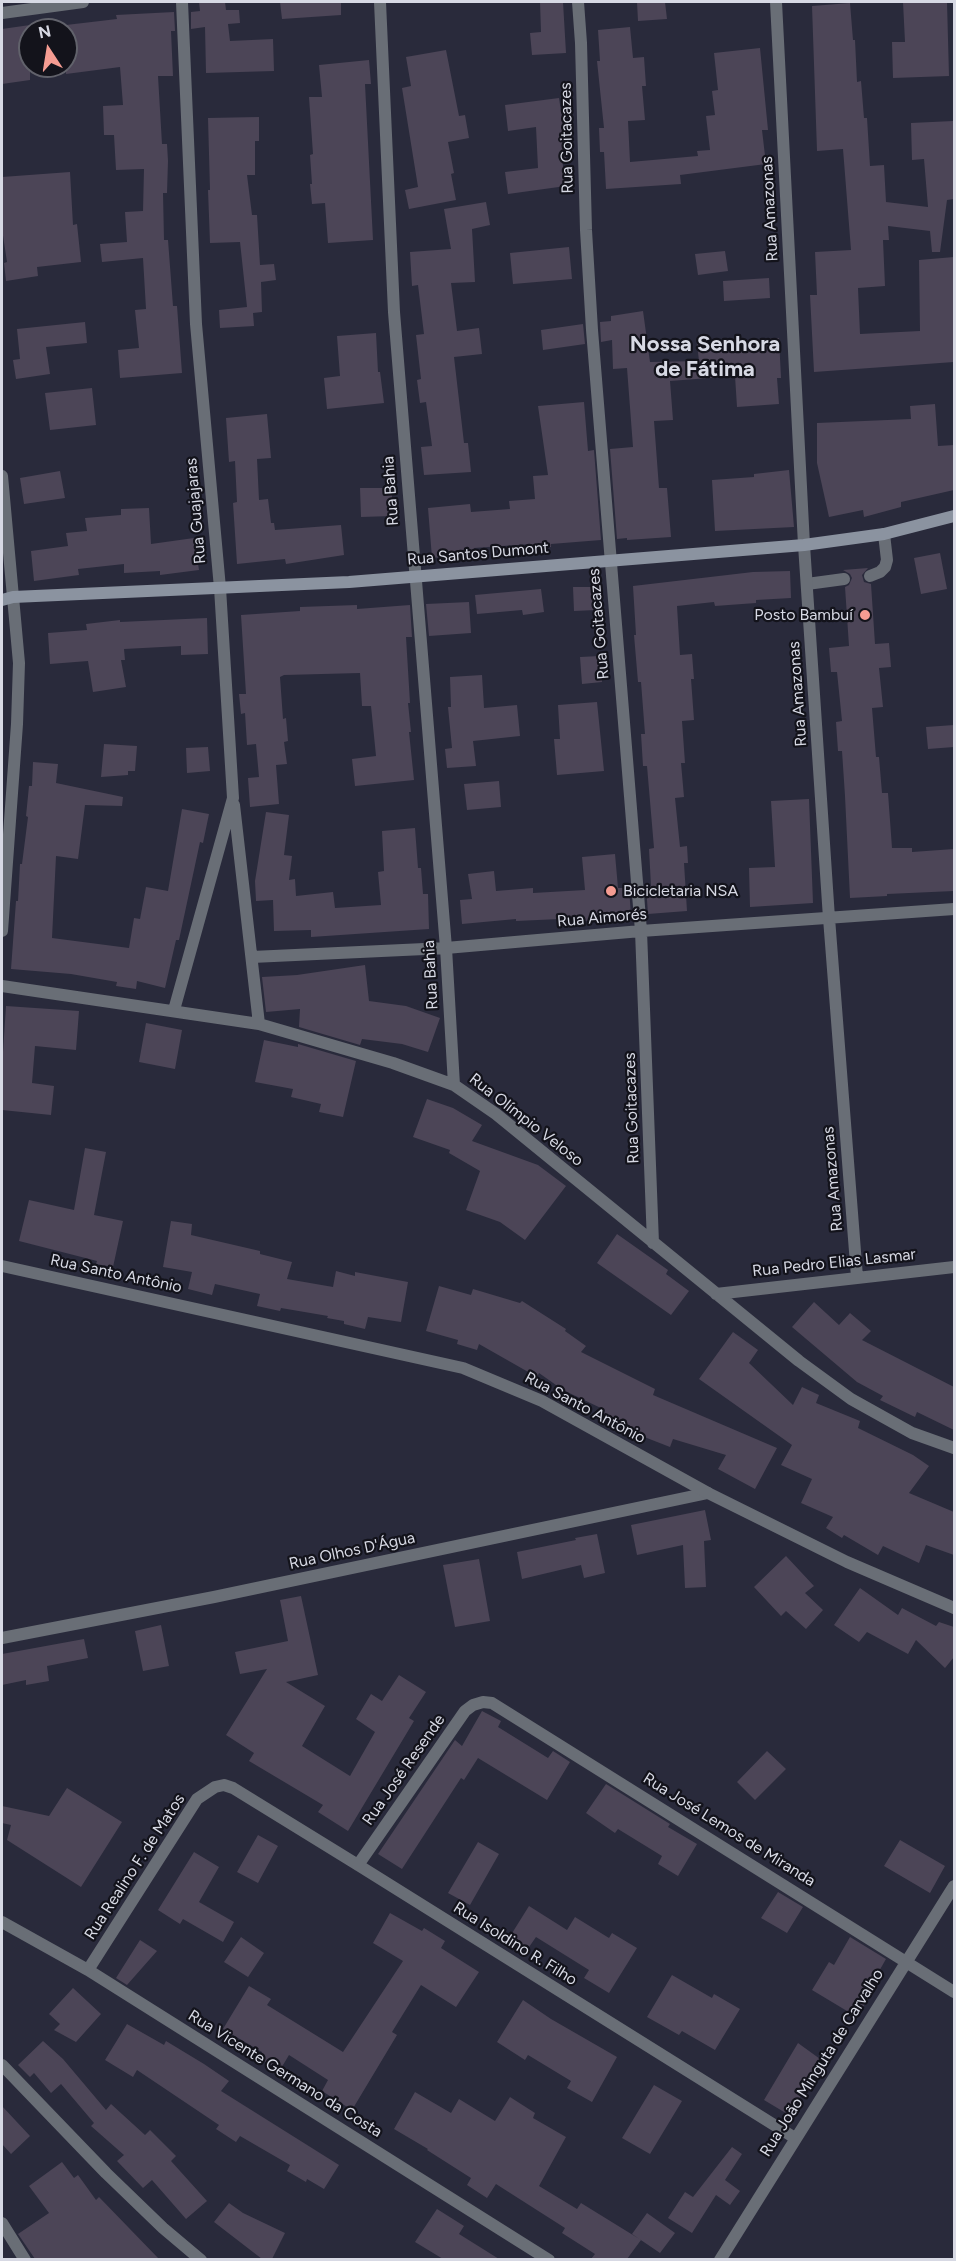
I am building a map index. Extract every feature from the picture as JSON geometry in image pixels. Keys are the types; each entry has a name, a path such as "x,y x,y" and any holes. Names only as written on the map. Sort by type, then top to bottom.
{"main road":[{"name":"Rua Santos Dumont","path":"7,598 414,576 804,545 884,534 954,516"}],"street":[{"path":"2,13 83,2"},
{"name":"Rua Guajajaras","path":"174,1010 233,798 220,588 196,324 182,2"},
{"name":"Rua Bahia","path":"380,2 394,312 446,948 454,1085"},
{"name":"Rua Goitacazes","path":"578,2 588,274 641,931 653,1243"},
{"name":"Rua Amazonas","path":"776,2 804,545 829,918 857,1277"},
{"path":"2,476 7,598 19,663 4,866 2,931"},
{"path":"870,576 885,567 884,534"},
{"path":"807,584 844,579"},
{"path":"233,798 259,1024"},
{"name":"Rua Aimorés","path":"252,957 446,948 641,931 954,909"},
{"name":"Rua Olímpio Veloso","path":"2,986 259,1024 393,1063 454,1085 496,1114 799,1361 851,1399 912,1433 954,1448"},
{"name":"Rua Santo Antônio","path":"2,1266 463,1368 542,1401 708,1493 847,1562 954,1608"},
{"name":"Rua Pedro Elias Lasmar","path":"716,1294 954,1267"},
{"name":"Rua Olhos D'Água","path":"2,1638 214,1597 708,1493"},
{"name":"Rua José Resende","path":"358,1865 465,1711 483,1702"},
{"name":"Rua José Lemos de Miranda","path":"483,1702 500,1706 954,1992"},
{"name":"Rua Isoldino R. Filho","path":"215,1787 224,1785 233,1788 795,2138"},
{"name":"Rua Realino F. de Matos","path":"88,1970 197,1799 215,1787"},
{"name":"Rua João Minguta de Carvalho","path":"720,2259 954,1886"},
{"name":"Rua Vicente Germano da Costa","path":"2,1922 88,1970 549,2259"},
{"path":"2,2065 106,2174 163,2228 201,2259"},
{"path":"2,2223 25,2259"}],"building":[{"path":"199,2 225,2 226,10 239,10 240,23 228,24 230,41 273,39 274,71 206,73 205,27 191,29 191,12 200,11"},
{"path":"280,2 341,2 341,15 282,19"},
{"path":"540,2 563,2 566,53 532,55 530,33 541,32"},
{"path":"637,2 665,2 667,19 638,21"},
{"path":"903,2 947,2 949,76 893,78 892,42 905,42"},
{"path":"850,3 857,82 861,81 864,118 867,118 870,166 884,165 886,202 928,207 924,159 912,160 911,123 953,121 954,153 954,199 947,200 940,252 932,252 930,231 888,226 889,240 883,240 885,286 858,288 860,334 920,331 919,260 954,257 954,362 814,372 810,295 817,295 815,252 851,250 843,149 817,151 812,6"},
{"path":"174,12 175,31 171,31 173,76 158,76 162,144 167,144 168,161 167,193 163,193 164,240 168,240 173,306 177,306 182,373 120,378 118,350 139,348 135,310 146,309 143,258 102,262 100,244 127,242 125,212 143,211 144,169 116,170 114,135 104,135 103,106 123,105 120,67 78,72 78,24 117,19 116,15"},
{"path":"18,27 18,78 30,78 30,80 2,84 2,29"},
{"path":"630,27 633,58 644,57 646,86 642,86 645,120 628,121 630,162 698,156 697,151 710,150 706,116 715,115 712,91 718,90 714,53 760,48 768,130 762,130 766,164 680,175 681,184 606,189 604,152 600,152 599,128 604,128 597,61 600,61 598,30"},
{"path":"446,50 459,116 465,115 469,138 448,142 456,200 409,209 405,190 418,187 402,88 411,86 406,57"},
{"path":"369,60 371,84 365,84 373,240 328,243 325,203 312,204 310,155 313,154 309,97 322,97 319,65"},
{"path":"559,98 565,138 566,159 562,159 566,186 508,194 505,172 538,168 536,127 508,131 505,105"},
{"path":"259,117 259,141 255,141 255,175 247,175 252,215 257,215 260,265 274,264 276,280 261,282 262,312 253,313 254,326 220,328 219,310 247,307 240,242 210,243 208,118"},
{"path":"70,172 73,225 77,224 81,262 37,267 38,276 6,281 4,263 7,262 2,229 2,177"},
{"path":"486,202 490,225 472,229 475,282 451,283 457,331 479,328 482,354 454,357 464,443 468,443 471,472 424,475 421,447 432,446 426,402 420,403 417,380 421,379 416,335 424,334 418,285 412,286 410,252 451,249 444,209"},
{"path":"569,247 572,279 513,284 510,253"},
{"path":"725,251 728,271 698,275 695,254"},
{"path":"769,278 770,298 724,301 723,281"},
{"path":"643,311 650,362 699,361 697,344 779,338 781,378 777,378 779,404 737,407 735,376 670,381 673,420 654,421 659,488 667,488 671,537 627,540 627,538 617,539 610,449 633,447 627,368 613,369 612,340 601,342 600,322 611,321 611,316"},
{"path":"85,322 87,343 46,347 50,374 16,379 13,360 20,359 17,329"},
{"path":"583,324 585,344 543,350 541,330"},
{"path":"376,333 378,372 380,372 384,403 327,409 324,378 340,376 337,336"},
{"path":"92,388 96,425 50,430 45,393"},
{"path":"584,402 588,451 594,450 601,540 551,544 551,547 532,549 531,544 474,548 474,554 432,558 428,508 470,504 471,512 510,509 509,501 535,499 533,476 548,475 538,406"},
{"path":"935,404 938,446 954,445 954,490 901,502 901,507 864,517 863,510 829,517 817,463 817,423 911,419 910,406"},
{"path":"267,414 271,458 257,459 259,500 268,499 271,523 274,523 275,530 341,525 344,555 286,564 285,559 237,564 233,503 237,502 235,461 229,462 226,418"},
{"path":"789,470 794,527 715,531 712,480 754,477 754,474"},
{"path":"60,471 65,498 24,504 20,478"},
{"path":"360,488 392,488 392,516 361,517"},
{"path":"149,508 151,544 194,538 199,570 160,575 160,571 124,573 124,564 78,569 79,575 34,581 31,551 68,546 66,533 87,531 85,518 121,515 121,509"},
{"path":"940,553 947,589 921,594 914,558"},
{"path":"868,568 862,575 864,582 871,584 875,644 889,643 891,667 879,668 883,707 872,708 882,793 888,793 892,848 912,848 912,852 954,849 954,891 850,898 842,751 838,751 836,722 842,721 837,672 831,672 829,648 849,646 845,587 849,585 852,578 843,570"},
{"path":"790,571 791,598 715,606 714,602 677,606 680,655 692,654 694,679 691,679 694,720 682,721 685,763 681,763 684,797 675,798 680,847 687,846 688,863 684,863 687,911 648,914 646,886 651,886 649,849 654,848 647,766 643,766 641,734 645,734 634,635 636,635 633,586 753,572"},
{"path":"573,587 595,587 596,610 574,611"},
{"path":"541,589 544,612 523,615 522,610 477,614 475,595"},
{"path":"469,602 471,633 429,636 426,604"},
{"path":"357,605 357,609 410,605 412,637 406,637 411,732 409,732 414,780 355,786 352,759 376,756 371,706 362,706 360,673 284,675 280,677 283,719 286,718 288,741 284,742 287,764 276,765 279,804 250,807 248,778 259,777 256,744 247,745 245,713 241,714 239,694 246,694 241,615 300,611 300,607"},
{"path":"207,618 208,654 181,655 181,646 124,649 125,660 121,660 126,687 93,692 88,661 50,664 48,633 87,630 86,624 120,620 120,622"},
{"path":"600,656 602,682 582,684 580,657"},
{"path":"482,675 484,708 517,705 520,736 473,741 476,766 447,768 445,749 452,748 448,707 451,707 450,677"},
{"path":"597,702 604,771 557,775 554,739 560,739 558,705"},
{"path":"954,725 954,747 928,749 926,727"},
{"path":"104,744 137,746 135,771 128,771 128,775 101,777"},
{"path":"208,747 210,771 187,773 186,748"},
{"path":"33,762 58,764 56,783 123,797 122,806 85,805 78,859 56,856 52,938 129,948 134,918 140,919 146,887 168,891 182,809 209,814 203,843 200,842 179,940 176,940 165,988 137,981 136,989 116,986 117,982 71,974 11,969 16,901 18,901 20,864 22,864 28,817 26,816 29,786 32,786"},
{"path":"499,781 501,807 467,810 464,784"},
{"path":"809,799 813,903 750,907 749,868 775,867 771,801"},
{"path":"266,812 289,815 284,855 292,856 289,880 295,879 296,896 333,892 335,908 381,905 378,872 384,871 382,831 415,828 418,868 421,868 423,894 428,894 429,929 311,937 311,930 274,931 273,900 256,901 255,881"},
{"path":"615,854 618,888 629,888 631,915 621,915 622,918 583,921 582,918 516,921 516,919 462,924 460,900 472,899 468,874 494,871 496,891 533,888 533,893 585,890 582,857"},
{"path":"365,965 369,1001 406,1006 440,1018 428,1052 402,1044 362,1039 360,1045 299,1027 300,1009 266,1012 262,977 297,975"},
{"path":"6,1006 79,1011 76,1050 35,1046 32,1083 54,1086 51,1115 2,1110"},
{"path":"146,1023 182,1030 175,1069 139,1062"},
{"path":"264,1040 298,1047 298,1044 356,1061 343,1117 319,1112 321,1104 291,1097 293,1089 255,1082"},
{"path":"427,1099 453,1108 482,1125 472,1141 538,1165 566,1186 525,1240 500,1222 466,1210 480,1171 449,1153 450,1150 413,1137"},
{"path":"85,1148 106,1152 94,1215 123,1221 113,1267 19,1241 29,1200 74,1210"},
{"path":"171,1221 192,1224 191,1235 260,1251 260,1254 292,1262 287,1279 333,1287 336,1271 355,1276 355,1272 408,1282 401,1322 368,1317 365,1329 344,1324 344,1321 327,1318 328,1316 257,1306 260,1294 215,1284 212,1295 188,1289 192,1272 163,1267"},
{"path":"617,1234 668,1270 666,1274 689,1291 671,1315 597,1263"},
{"path":"439,1286 471,1295 473,1289 520,1303 522,1301 566,1329 565,1331 586,1346 581,1352 655,1389 653,1395 777,1448 755,1489 718,1469 726,1455 673,1439 670,1447 634,1433 602,1417 605,1410 563,1390 539,1373 537,1377 479,1344 477,1350 457,1344 458,1340 426,1331"},
{"path":"814,1302 839,1325 850,1313 871,1331 862,1340 954,1387 954,1430 917,1412 915,1417 880,1400 883,1396 857,1382 792,1327"},
{"path":"733,1332 758,1350 749,1363 793,1405 802,1387 819,1395 816,1403 860,1421 858,1428 913,1455 929,1466 909,1493 954,1512 954,1555 926,1545 919,1563 883,1546 878,1555 844,1535 842,1538 826,1528 833,1517 801,1503 812,1479 781,1465 792,1445 699,1379"},
{"path":"705,1510 711,1540 704,1541 706,1587 685,1588 683,1545 637,1555 631,1525"},
{"path":"597,1534 605,1573 584,1578 581,1565 522,1579 517,1552"},
{"path":"786,1556 814,1586 805,1593 823,1610 806,1629 786,1611 781,1616 754,1587"},
{"path":"479,1559 490,1621 455,1627 443,1565"},
{"path":"860,1588 898,1615 902,1608 936,1626 939,1622 954,1627 954,1657 945,1668 916,1640 908,1654 867,1632 859,1642 834,1625"},
{"path":"301,1596 318,1675 286,1682 325,1706 302,1746 350,1776 375,1732 356,1719 371,1694 382,1701 399,1675 426,1692 409,1718 414,1721 348,1831 318,1812 323,1805 249,1761 254,1753 226,1735 267,1669 240,1674 235,1652 288,1641 280,1600"},
{"path":"161,1625 169,1666 143,1671 135,1631"},
{"path":"84,1639 88,1658 47,1666 49,1681 26,1685 26,1680 2,1685 2,1654"},
{"path":"482,1711 501,1721 498,1727 548,1758 553,1751 570,1762 547,1800 478,1758 464,1780 461,1778 402,1869 378,1854 455,1740 462,1746"},
{"path":"767,1751 786,1769 755,1800 737,1782"},
{"path":"606,1784 670,1824 668,1827 697,1844 678,1876 658,1864 662,1856 618,1829 615,1833 586,1813"},
{"path":"67,1788 122,1822 81,1887 7,1840 11,1825 2,1823 2,1806 49,1816"},
{"path":"258,1835 278,1846 258,1883 237,1872"},
{"path":"900,1840 945,1866 930,1893 884,1866"},
{"path":"478,1842 499,1854 470,1905 448,1893"},
{"path":"194,1852 219,1867 199,1902 234,1922 223,1942 183,1919 180,1924 158,1910"},
{"path":"778,1892 803,1907 787,1933 761,1918"},
{"path":"529,1906 567,1930 575,1917 609,1938 612,1933 637,1948 609,1993 584,1978 589,1970 536,1937 527,1950 509,1938"},
{"path":"390,1913 422,1931 424,1928 445,1941 441,1948 479,1972 456,2007 421,1985 392,2032 397,2035 352,2110 322,2091 328,2080 289,2055 280,2070 258,2058 262,2052 223,2029 249,1986 271,1999 267,2005 343,2052 403,1961 373,1943"},
{"path":"241,1937 264,1953 248,1977 224,1962"},
{"path":"850,1937 886,1959 870,1987 874,1989 857,2017 812,1990 829,1962 834,1965"},
{"path":"140,1940 157,1951 127,1985 116,1978"},
{"path":"672,1975 712,1998 714,1994 740,2009 715,2050 682,2031 679,2035 647,2017"},
{"path":"73,1988 101,2014 76,2042 54,2030 60,2024 49,2014"},
{"path":"523,2000 617,2057 592,2102 567,2088 571,2081 528,2055 525,2060 497,2042"},
{"path":"127,2024 164,2045 166,2041 204,2064 229,2081 221,2091 339,2165 324,2189 287,2171 290,2165 240,2136 236,2142 216,2129 219,2125 137,2070 133,2077 105,2060"},
{"path":"43,2041 63,2059 106,2110 111,2104 145,2135 150,2130 176,2156 171,2161 207,2201 186,2219 152,2180 143,2188 117,2161 124,2155 91,2126 94,2123 61,2084 51,2093 34,2073 30,2077 18,2065"},
{"path":"798,2043 827,2064 815,2080 812,2078 789,2115 764,2100"},
{"path":"654,2085 682,2101 650,2154 622,2138"},
{"path":"415,2092 451,2113 459,2099 495,2121 510,2097 535,2113 533,2118 566,2137 539,2186 577,2209 581,2203 641,2240 627,2259 591,2259 595,2254 562,2233 565,2228 496,2184 487,2198 467,2185 471,2178 394,2129"},
{"path":"2,2106 30,2136 11,2154 2,2144"},
{"path":"732,2147 742,2154 725,2180 740,2191 730,2205 716,2195 692,2233 668,2218 685,2192 693,2197"},
{"path":"62,2162 74,2178 78,2175 96,2200 99,2197 159,2259 35,2259 18,2234 49,2213 29,2186"},
{"path":"229,2203 243,2213 285,2233 272,2259 262,2259 214,2222"},
{"path":"437,2209 464,2226 459,2234 499,2259 443,2259 415,2242"},
{"path":"647,2213 675,2233 660,2253 632,2234"}],"place":[{"name":"Posto Bambuí","path":"865,615"},
{"name":"Bicicletaria NSA","path":"611,891"}],"district":[{"name":"Nossa Senhora de Fátima","path":"705,358"}]}
